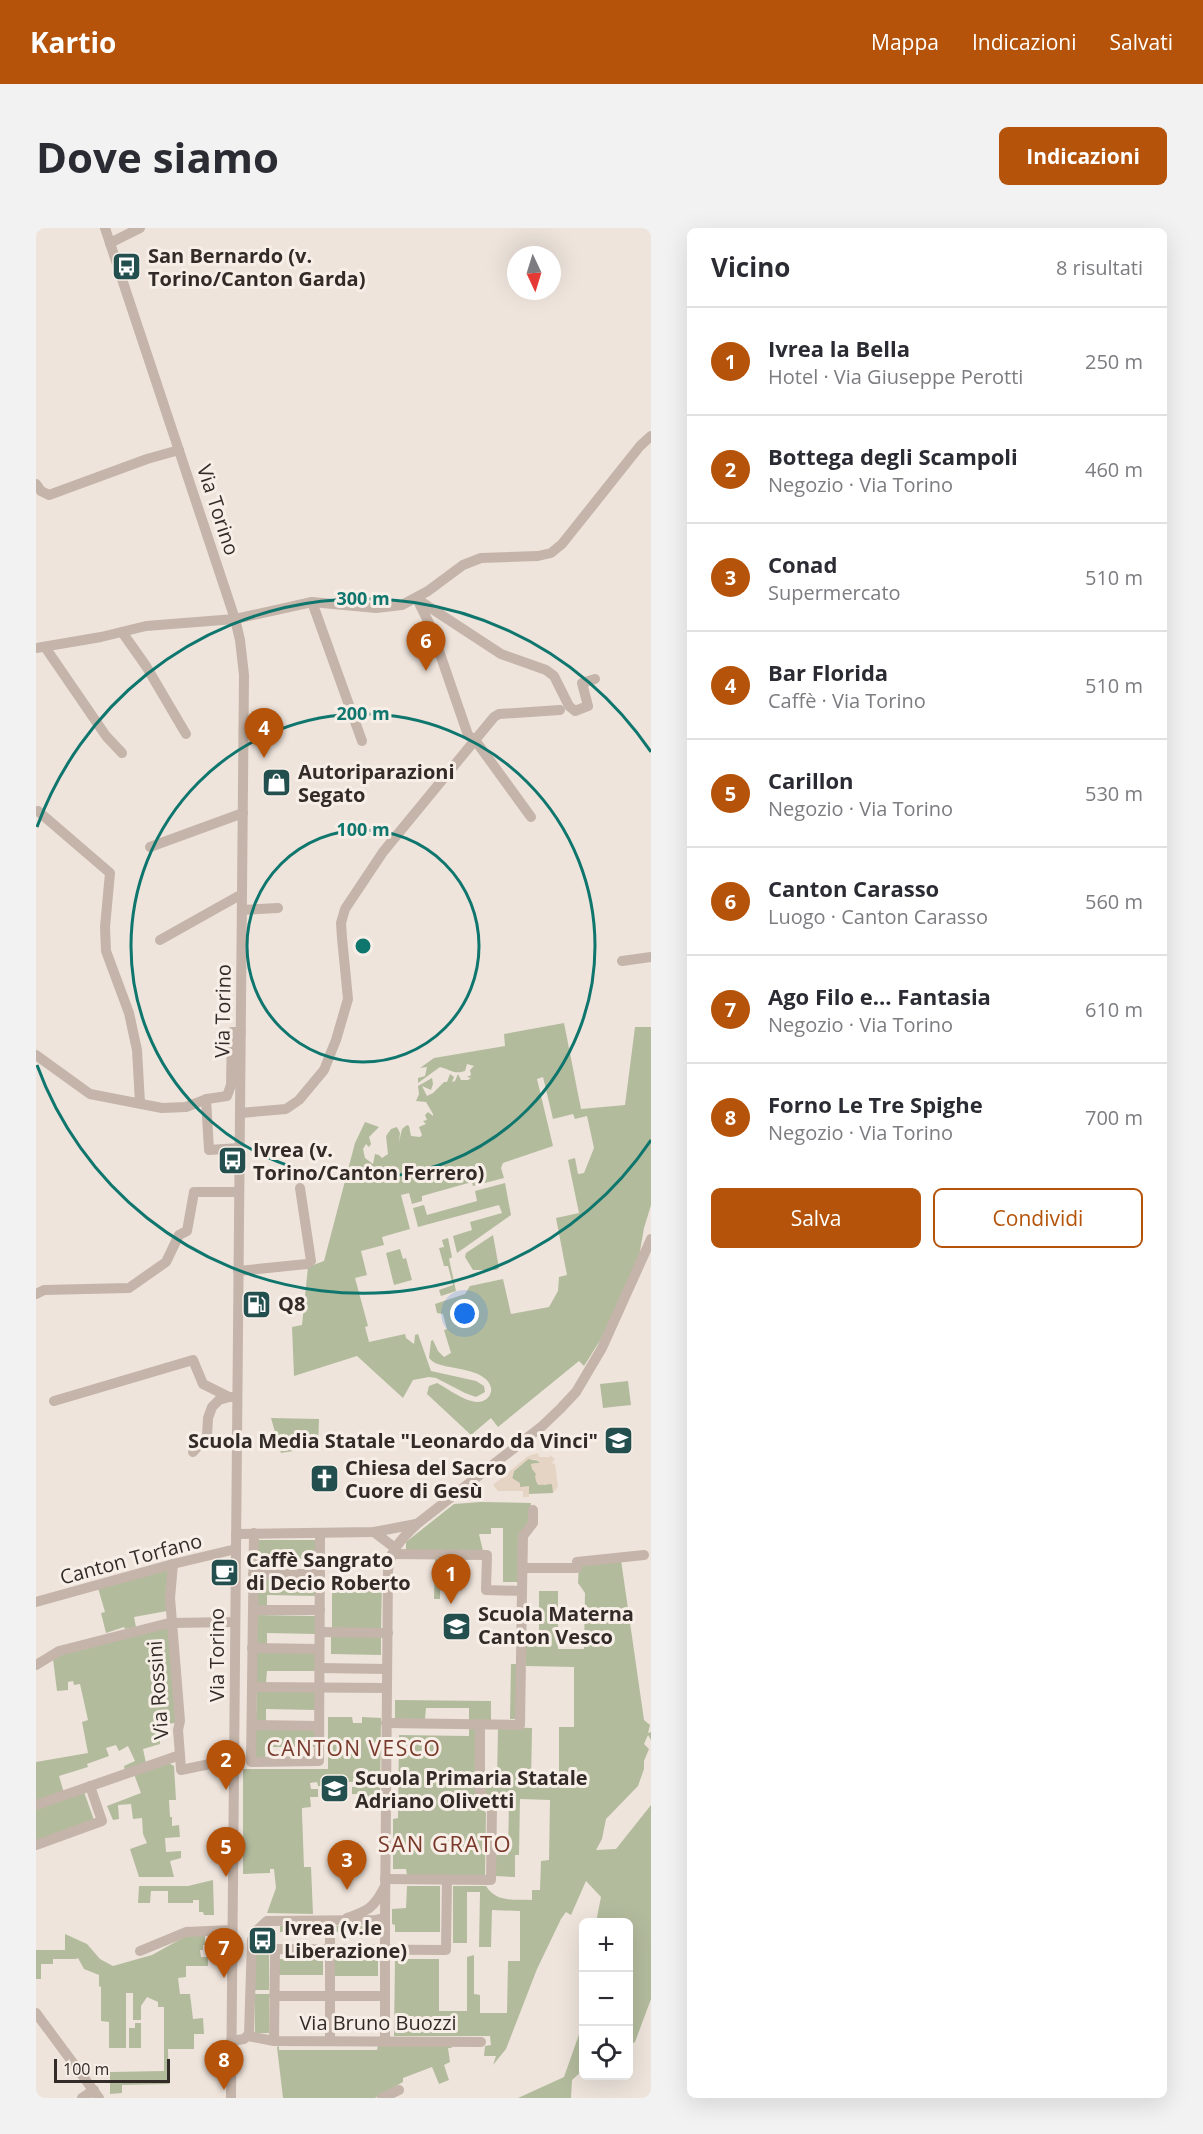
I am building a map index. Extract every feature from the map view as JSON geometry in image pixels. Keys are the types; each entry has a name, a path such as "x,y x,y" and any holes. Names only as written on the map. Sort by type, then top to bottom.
{"street":[{"name":"Via Torino","path":"105,228 235,619 244,675 240,1148 233,1397 236,1549 231,2098"},
{"path":"110,243 140,228"},
{"path":"122,753 106,736 40,647 146,626 235,619 312,603 376,608 402,605 417,598 463,565 481,558 538,556 551,553 562,544 640,446 651,436"},
{"path":"36,484 41,491 49,495 147,459 179,450"},
{"path":"417,598 501,654 546,670 554,676 572,710 579,711 588,706 582,683 595,679"},
{"path":"417,598 430,625 468,735 475,740 531,817"},
{"path":"312,603 362,741"},
{"path":"122,632 146,666 186,734"},
{"path":"240,1113 286,1109 299,1100 324,1070 348,999 341,923 345,909 383,852 494,717 499,714 560,710"},
{"path":"38,811 110,873 105,927 106,951 129,1013 137,1050 140,1103"},
{"path":"150,847 243,813"},
{"path":"160,940 242,894"},
{"path":"242,910 278,908"},
{"path":"622,961 651,957"},
{"path":"36,1055 90,1094 162,1108 186,1107 206,1099 227,1096 230,1092 232,1032 241,1032"},
{"path":"206,1099 209,1150 240,1148"},
{"path":"238,1271 307,1264 311,1261 300,1188"},
{"path":"36,1294 44,1290 129,1288 166,1262 180,1235 187,1231 194,1192 239,1192"},
{"path":"385,2041 388,1571 393,1551 399,1541 417,1524 541,1427 576,1392 602,1348 651,1240"},
{"path":"54,1401 193,1360 203,1383 233,1397"},
{"path":"193,1452 207,1436 208,1418 212,1407 219,1400 233,1397"},
{"path":"386,1723 520,1725 523,1536 533,1523 533,1510"},
{"path":"236,1533 374,1533 417,1524"},
{"path":"254,1533 251,1762 318,1761 321,1534"},
{"path":"374,1533 393,1551 487,1555 486,1590 522,1591"},
{"name":"Canton Torfano","path":"36,1602 236,1549"},
{"path":"522,1568 577,1568 577,1562 644,1555"},
{"name":"Via Rossini","path":"173,1564 170,1598 180,1755"},
{"path":"253,1574 320,1574"},
{"path":"253,1610 320,1610"},
{"path":"36,1665 59,1651 112,1636 172,1623 235,1622"},
{"path":"320,1632 387,1633"},
{"path":"252,1648 320,1649"},
{"path":"319,1668 387,1669"},
{"path":"252,1687 387,1688"},
{"path":"252,1725 319,1726"},
{"path":"385,1883 447,1879 491,1880 492,1806 484,1799 480,1790 480,1725"},
{"path":"234,1747 251,1747"},
{"path":"36,1805 180,1755 182,1770 234,1759"},
{"path":"36,1845 102,1821 90,1786"},
{"path":"274,2041 275,1949 446,1950 447,1879"},
{"path":"335,1921 375,1905 385,1883"},
{"path":"231,2041 248,2036 252,1940 255,1932 267,1921 385,1918"},
{"path":"330,2041 330,1949 335,1921"},
{"path":"140,1950 186,1932 232,1930"},
{"path":"274,1995 385,1996"},
{"path":"232,2019 240,2019 249,2011"},
{"path":"36,2013 97,2094 82,2098"},
{"name":"Via Bruno Buozzi","path":"248,2036 274,2041 480,2042"},
{"path":"382,2098 399,2091"}],"green space":[{"path":"564,1023 581,1109 625,1105 635,1027 651,1027 651,1205 639,1257 601,1339 584,1366 579,1361 498,1427 491,1418 471,1435 427,1394 429,1386 437,1383 474,1402 485,1400 491,1391 489,1382 484,1377 470,1371 438,1364 429,1358 433,1340 444,1357 451,1353 444,1330 447,1329 443,1314 437,1313 435,1304 465,1294 470,1286 503,1279 511,1314 549,1307 558,1291 559,1277 567,1275 556,1218 579,1213 568,1160 575,1158 578,1174 584,1173 594,1148 587,1116 575,1119 573,1114 553,1119 543,1077 537,1079 553,1146 503,1163 501,1168 504,1178 473,1186 472,1182 422,1196 422,1201 412,1204 409,1193 401,1195 410,1229 382,1237 384,1245 361,1251 367,1275 355,1278 368,1326 365,1327 369,1342 405,1334 406,1338 414,1344 415,1335 418,1334 431,1371 476,1381 484,1386 485,1392 476,1397 436,1378 429,1377 413,1380 403,1398 357,1356 294,1376 292,1327 302,1325 308,1267 324,1261 355,1143 365,1122 379,1127 369,1137 371,1144 369,1147 366,1144 363,1149 365,1158 373,1164 375,1154 382,1158 388,1154 386,1136 391,1129 397,1127 400,1133 399,1142 402,1129 407,1125 411,1136 420,1137 422,1135 419,1127 426,1124 423,1121 427,1120 425,1115 428,1112 433,1116 426,1102 416,1101 419,1094 418,1086 432,1078 431,1090 422,1086 427,1096 447,1082 450,1074 454,1077 452,1082 458,1074 461,1080 468,1080 471,1078 467,1077 471,1075 470,1070 474,1066 467,1064 465,1071 458,1072 440,1067 418,1083 418,1078 425,1076 427,1067 420,1068 434,1058 505,1046 504,1034"},
{"path":"505,1183 511,1215 457,1253 453,1236 472,1230 470,1222 502,1213 499,1205 418,1227 413,1208 424,1205 427,1215 477,1201 475,1191"},
{"path":"493,1235 499,1268 473,1270 465,1257 466,1253"},
{"path":"448,1238 452,1257 449,1259 456,1291 441,1296 439,1290 453,1285 448,1266 444,1266 439,1248 444,1247 442,1240"},
{"path":"400,1249 403,1259 406,1258 412,1280 394,1285 386,1253"},
{"path":"628,1381 631,1405 603,1408 600,1384"},
{"path":"271,1418 319,1419 318,1447 281,1453"},
{"path":"528,1459 540,1461 540,1463 531,1464 544,1485 550,1483 553,1485 553,1493 529,1494 529,1487 520,1487 512,1478 514,1471"},
{"path":"531,1503 518,1582 503,1582 503,1528 491,1528 491,1534 479,1534 483,1551 406,1550 406,1542 454,1504"},
{"path":"258,1540 317,1540 317,1559 268,1558 267,1570 258,1570"},
{"path":"435,1558 441,1558 440,1599 434,1599"},
{"path":"621,1560 644,1720 650,1725 648,1733 651,1732 651,1740 648,1735 644,1744 649,1749 638,1786 606,1819 602,1839 596,1850 616,1849 651,1805 651,1999 633,2043 633,1918 597,1918 601,1897 586,1881 571,1915 566,1912 561,1919 537,1969 506,2049 493,2065 496,2056 484,2056 485,2046 491,2045 490,2036 394,2036 395,1959 439,1959 439,2011 467,2011 467,1957 474,1955 474,1994 480,1995 480,2013 507,2013 508,1961 520,1961 520,1911 492,1910 491,1947 479,1947 480,1892 467,1892 467,1943 453,1943 453,1886 486,1886 500,1898 513,1900 532,1900 532,1890 540,1890 541,1861 549,1860 550,1800 520,1799 519,1855 515,1855 515,1877 495,1876 496,1855 508,1855 509,1801 490,1801 485,1795 485,1782 497,1781 498,1727 532,1728 531,1784 559,1784 559,1727 574,1727 574,1667 526,1666 526,1645 539,1645 539,1591 558,1591 558,1649 584,1649 585,1593 578,1583 579,1563"},
{"path":"169,1568 167,1611 134,1617 136,1627 125,1629 124,1627 106,1633 101,1613 105,1612 98,1588"},
{"path":"258,1577 317,1578 317,1596 267,1595 267,1607 257,1607"},
{"path":"352,1583 382,1583 381,1629 332,1628 332,1592 347,1592"},
{"path":"257,1615 316,1616 316,1634 267,1633 267,1645 257,1645"},
{"path":"170,1627 179,1722 160,1726 160,1744 143,1749 146,1763 125,1771 124,1766 135,1761 128,1746 119,1751 116,1745 106,1748 109,1756 87,1764 88,1767 59,1776 64,1793 36,1802 36,1762 88,1753 82,1722 88,1720 80,1684 74,1685 73,1681 68,1682 68,1690 57,1691 53,1659 75,1649"},
{"path":"331,1635 381,1636 381,1655 331,1654"},
{"path":"257,1653 316,1653 316,1671 267,1671 266,1683 257,1683"},
{"path":"511,1664 517,1664 516,1719 510,1719"},
{"path":"257,1691 315,1692 315,1710 266,1709 266,1721 256,1721"},
{"path":"395,1700 491,1701 491,1720 469,1720 469,1708 426,1708 425,1719 395,1719"},
{"name":"Scuola Primaria Statale Adriano Olivetti","path":"328,1717 352,1717 353,1723 362,1723 362,1717 381,1718 380,1803 361,1802 360,1794 352,1794 352,1787 360,1786 359,1778 353,1778 353,1782 346,1782 346,1778 338,1778 339,1790 332,1790 331,1781 326,1782 326,1786 318,1786 317,1782 310,1783 311,1789 318,1789 318,1797 310,1797 311,1807 302,1808 302,1813 304,1867 311,1867 313,1914 267,1913 276,1888 274,1869 270,1869 270,1873 243,1874 243,1769 328,1769"},
{"path":"256,1728 315,1729 315,1747 266,1747 265,1758 256,1758"},
{"path":"469,1728 476,1729 476,1784 486,1813 485,1876 407,1875 406,1869 393,1869 393,1819 398,1818 399,1735 469,1736"},
{"path":"167,1762 174,1766 176,1800 169,1800 170,1817 172,1817 172,1826 179,1825 180,1837 165,1838 166,1852 181,1851 181,1858 170,1861 174,1877 139,1877 130,1849 147,1843 143,1834 142,1818 133,1819 131,1804 118,1805 119,1819 113,1820 107,1806 141,1793 134,1774"},
{"path":"83,1789 94,1820 36,1841 36,1806"},
{"path":"213,1880 214,1915 204,1915 203,1912 199,1912 199,1900 193,1900 193,1903 168,1903 168,1891 151,1891 150,1903 138,1903 139,1886 188,1886"},
{"path":"407,1886 440,1886 440,1932 395,1932 395,1925 392,1924 392,1909 406,1908"},
{"path":"280,1926 323,1926 323,1932 280,1932"},
{"path":"334,1926 378,1926 378,1932 333,1932"},
{"path":"65,1934 87,1944 100,1959 113,1966 152,1955 188,1935 205,1934 205,1945 203,1945 203,1950 200,1950 201,1957 208,1957 208,1966 186,1966 186,1977 178,1978 180,1994 190,1994 193,2019 203,2018 204,2034 194,2034 194,2049 168,2049 169,2084 122,2085 122,2093 110,2094 110,2072 164,2071 164,2007 158,2007 158,2002 147,1997 141,2006 141,2020 133,2020 133,1993 126,1993 126,2048 109,2048 109,2022 101,2021 99,1975 84,1969 78,1958 53,1959 53,1964 41,1964 41,1979 36,1979 36,1950 65,1950"},
{"path":"255,1947 269,1947 269,1990 255,1990"},
{"path":"279,1959 323,1959 323,1975 279,1975"},
{"path":"333,1959 378,1959 378,1976 333,1976"},
{"path":"255,1994 269,1994 269,2033 255,2033"},
{"path":"135,2023 141,2023 141,2048 129,2048 129,2028 135,2028"},
{"path":"579,2034 579,2074 572,2080 571,2098 518,2098 564,2077"},
{"path":"378,2045 451,2046 452,2048 448,2048 450,2062 444,2065 449,2080 439,2084 432,2067 403,2078 403,2082 375,2098 283,2098 277,2047 279,2046 279,2050 377,2050"}],"shaded area":[{"path":"538,1453 539,1457 550,1457 550,1455 555,1459 552,1463 555,1464 558,1487 553,1493 552,1484 538,1485 531,1464 540,1463 535,1459 528,1459 514,1471 512,1478 520,1483 520,1487 529,1486 529,1497 523,1497 523,1491 498,1491 493,1485 528,1456"}],"place":[{"name":"San Bernardo (v. Torino/Canton Garda)","path":"127,267"},
{"name":"Canton Carasso","path":"426,671"},
{"name":"Bar Florida","path":"264,758"},
{"name":"Autoriparazioni Segato","path":"277,783"},
{"name":"Ivrea (v. Torino/Canton Ferrero)","path":"232,1161"},
{"name":"Q8","path":"257,1304"},
{"name":"Scuola Media Statale \"Leonardo da Vinci\"","path":"619,1441"},
{"name":"Chiesa del Sacro Cuore di Gesù","path":"324,1479"},
{"name":"Caffè Sangrato di Decio Roberto","path":"225,1572"},
{"name":"Ivrea la Bella","path":"451,1604"},
{"name":"Scuola Materna Canton Vesco","path":"457,1626"},
{"name":"Scuola Primaria Statale Adriano Olivetti","path":"334,1789"},
{"name":"Bottega degli Scampoli","path":"226,1790"},
{"name":"Carillon","path":"226,1877"},
{"name":"Conad","path":"347,1890"},
{"name":"Ivrea (v.le Liberazione)","path":"263,1940"},
{"name":"Ago Filo e... Fantasia","path":"224,1978"},
{"name":"Forno Le Tre Spighe","path":"224,2090"}],"district":[{"name":"CANTON VESCO","path":"354,1749"},
{"name":"SAN GRATO","path":"445,1844"}]}
